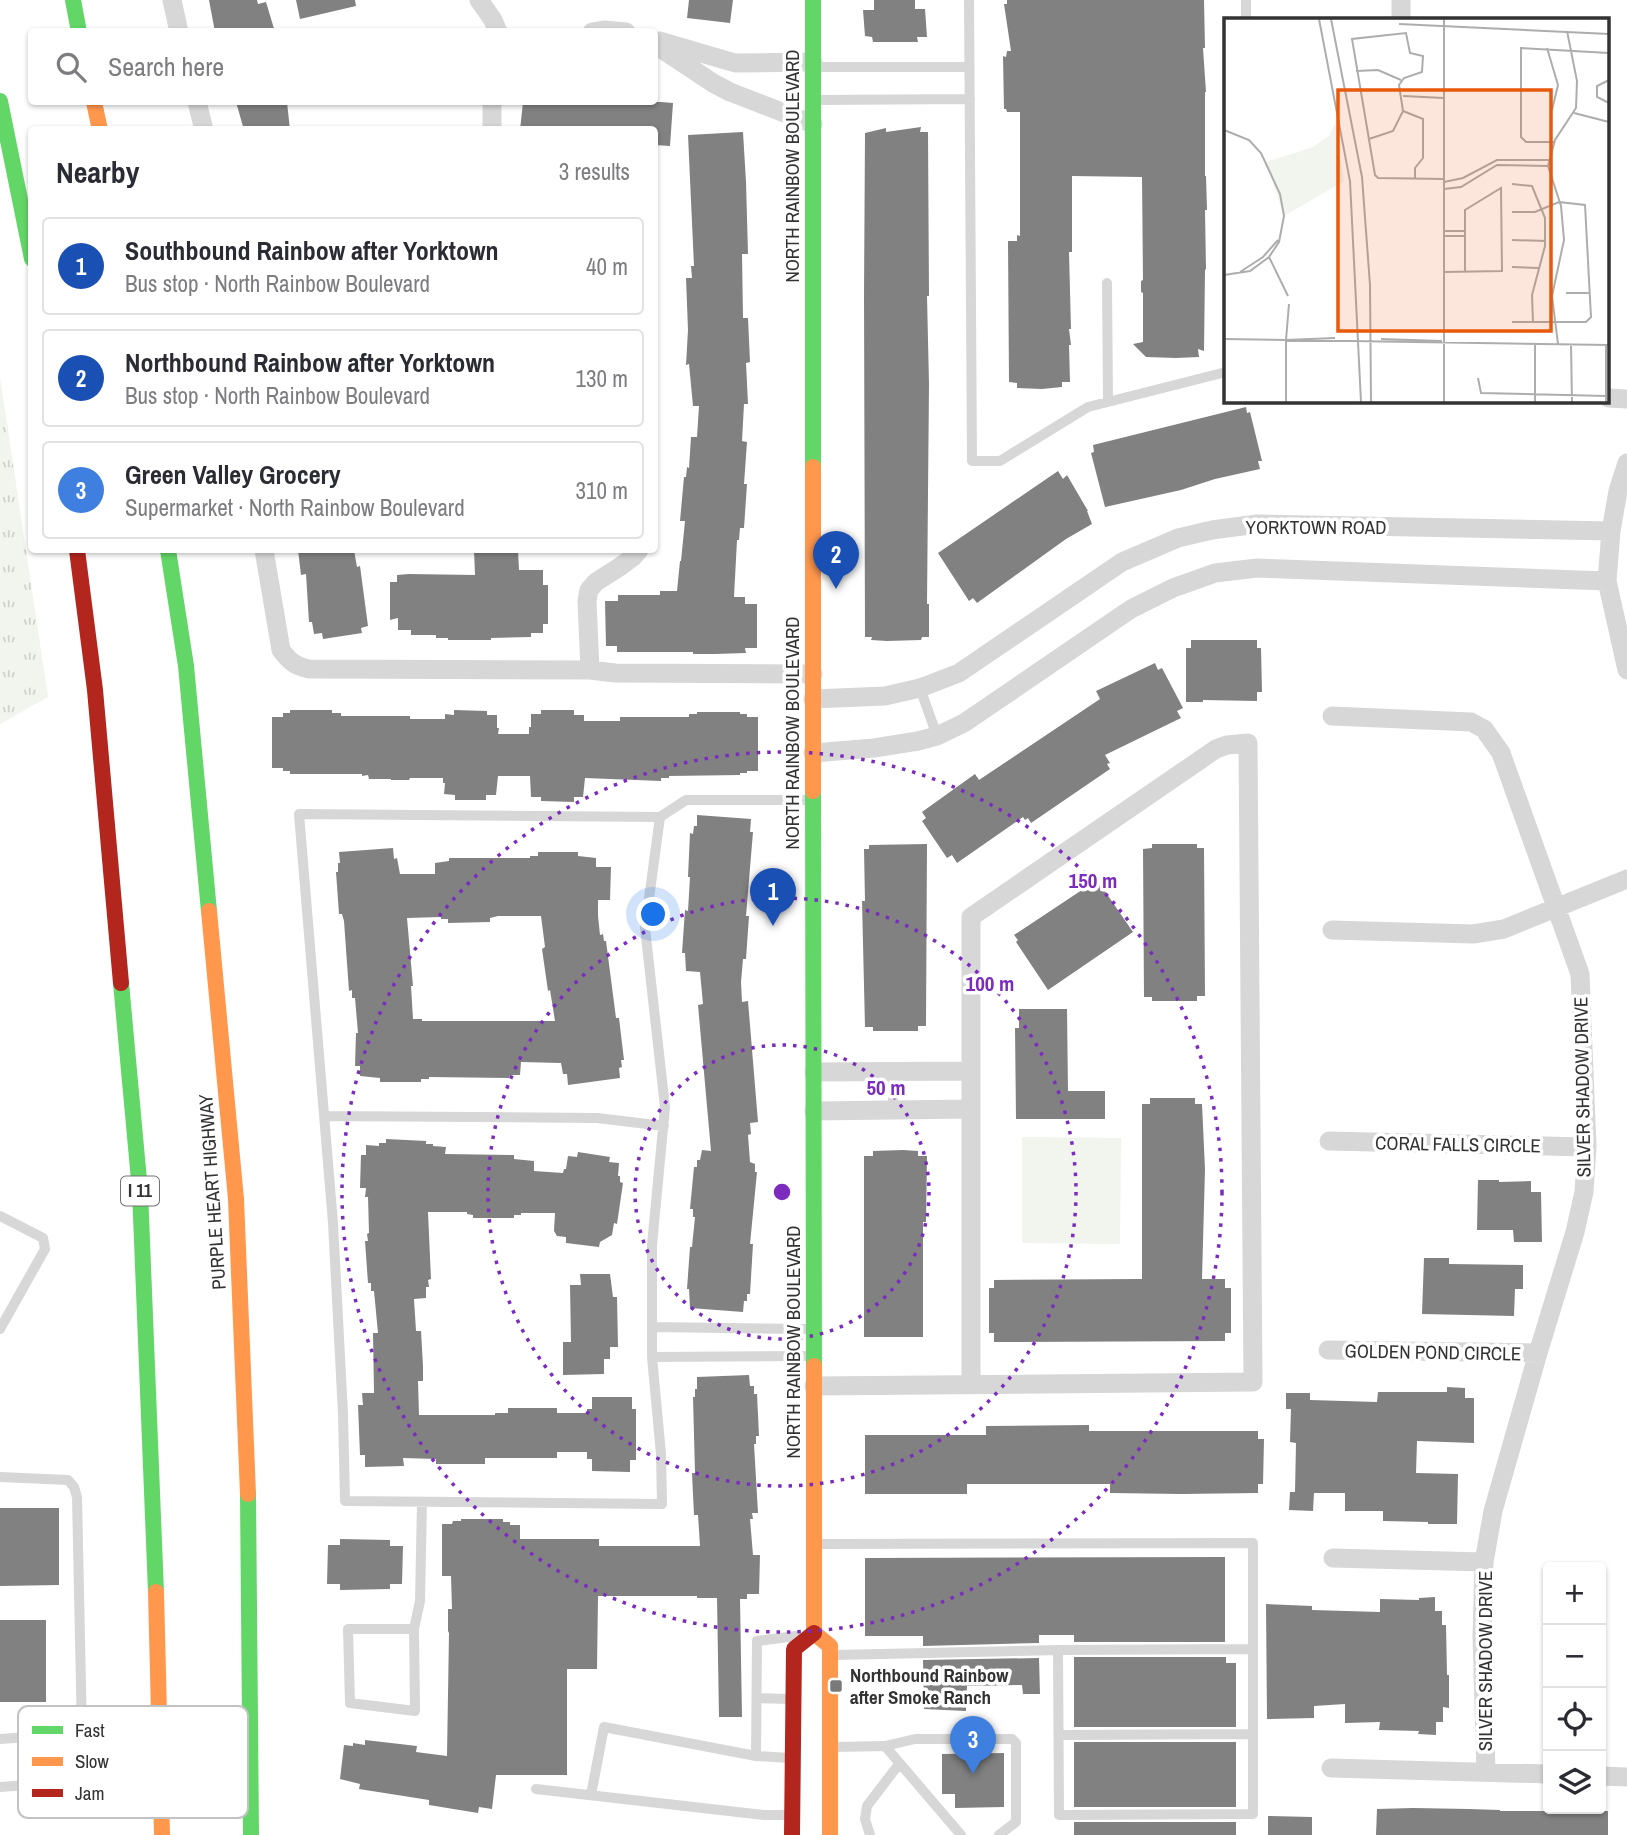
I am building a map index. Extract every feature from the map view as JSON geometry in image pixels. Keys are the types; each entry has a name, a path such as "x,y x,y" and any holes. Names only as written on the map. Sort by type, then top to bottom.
{"main road":[{"path":"73,0 78,28"},
{"name":"NORTH RAINBOW BOULEVARD","path":"813,0 814,1633"},
{"path":"0,101 28,238"},
{"path":"95,105 99,126"},
{"name":"I 11","path":"77,553 95,690 140,1191 155,1528 159,1706"},
{"name":"PURPLE HEART HIGHWAY","path":"168,553 186,666 236,1199 248,1487 251,1833"},
{"path":"792,1835 794,1649 814,1633 830,1646 830,1835"}],"street":[{"path":"172,0 178,28"},
{"path":"479,0 497,28"},
{"path":"1401,0 1401,18"},
{"path":"658,43 735,63 813,65"},
{"path":"658,45 730,92 813,124"},
{"path":"198,105 203,126"},
{"path":"492,105 492,126"},
{"path":"1627,463 1623,494 1611,531 1606,581 1622,626 1627,670"},
{"name":"YORKTOWN ROAD","path":"813,699 885,696 920,688 959,673 1122,562 1178,538 1212,530 1257,524 1611,531"},
{"path":"265,553 281,650 289,661 309,670 590,670 615,673 813,674"},
{"path":"590,670 587,601 589,590 636,553"},
{"path":"813,753 874,748 937,736 964,723 1131,609 1173,588 1215,573 1257,568 1606,581"},
{"name":"SILVER SHADOW DRIVE","path":"1332,716 1471,722 1484,729 1501,753 1580,974 1587,1147 1584,1192 1575,1232 1493,1511 1484,1562 1482,1637 1486,1772"},
{"path":"814,1386 1253,1382 1248,743 1216,749 971,918 971,1384"},
{"path":"1332,930 1474,934 1504,929 1627,879"},
{"path":"814,1072 971,1071"},
{"path":"814,1111 971,1109"},
{"name":"CORAL FALLS CIRCLE","path":"1329,1141 1587,1147"},
{"name":"GOLDEN POND CIRCLE","path":"1328,1350 1538,1353"},
{"path":"1334,1558 1484,1562"},
{"path":"1331,1768 1543,1774"},
{"path":"1606,1776 1627,1777"}],"lane":[{"path":"969,0 972,461 1000,461 1088,407 1224,372"},
{"path":"1246,0 1246,18"},
{"path":"813,65 969,67"},
{"path":"813,100 970,99"},
{"path":"1107,283 1108,401"},
{"path":"920,688 937,736"},
{"path":"660,817 645,928 665,1107 652,1245 652,1357 663,1504 345,1501 339,1326 299,814 660,817 686,800 813,800"},
{"path":"893,1072 893,1110"},
{"path":"324,1116 597,1118 664,1126"},
{"path":"0,1216 43,1238 45,1249 0,1329"},
{"path":"652,1327 814,1329"},
{"path":"652,1357 814,1356"},
{"path":"0,1477 68,1479 74,1487 77,1497 81,1706"},
{"path":"414,1629 348,1629 350,1703 415,1711 414,1629 420,1601 422,1502"},
{"path":"814,1544 1253,1543 1254,1814 1059,1815 1058,1650"},
{"path":"757,1756 757,1641 814,1633"},
{"path":"830,1656 1058,1650 1253,1649"},
{"path":"757,1698 793,1699"},
{"path":"591,1795 604,1727 757,1756 793,1758"},
{"path":"1059,1735 1253,1734"},
{"path":"0,1739 18,1738"},
{"path":"830,1747 885,1746 915,1739 1012,1739 1016,1743 1016,1822 999,1835"},
{"path":"885,1746 961,1835"},
{"path":"870,1835 865,1819 867,1806 899,1764"},
{"path":"0,1787 18,1786"},
{"path":"536,1789 764,1815 792,1815"}],"green space":[{"path":"0,377 48,697 0,724"},
{"path":"1022,1137 1121,1138 1120,1244 1022,1243"}],"building":[{"path":"209,0 257,0 258,4 266,2 274,28 214,28"},
{"path":"296,0 355,0 356,6 300,19"},
{"path":"689,0 733,0 730,23 687,18"},
{"path":"874,0 915,0 915,9 925,9 927,37 917,37 918,42 873,42 872,37 865,36 863,10 874,10"},
{"path":"1007,0 1204,0 1207,210 1204,351 1198,349 1199,357 1146,357 1133,344 1143,342 1142,177 1072,176 1072,252 1069,252 1070,382 1062,382 1062,387 1042,389 1017,388 1017,383 1009,382 1008,241 1017,241 1017,235 1020,236 1020,112 1007,112 1004,109 1003,56 1006,57 1007,51 1011,51 1004,4 1007,4"},
{"path":"673,103 670,146 658,145 658,126 520,126 523,105"},
{"path":"237,105 287,105 290,126 243,126"},
{"path":"921,127 920,132 928,132 929,637 922,637 921,640 871,640 872,637 865,637 865,133 886,128 886,132"},
{"path":"743,132 748,254 742,254 743,318 748,318 750,362 746,363 748,404 744,404 742,441 747,442 744,484 747,484 744,528 740,528 737,540 734,597 745,597 745,604 757,604 757,648 745,648 746,653 715,654 617,652 617,646 606,646 605,601 618,601 618,595 660,595 660,591 677,591 685,521 680,521 684,477 687,467 689,468 691,437 697,437 699,406 693,406 689,364 686,365 686,278 692,278 691,266 694,266 688,135"},
{"path":"1246,407 1247,413 1250,412 1262,461 1258,461 1260,469 1105,507 1091,453 1094,452 1093,445"},
{"path":"1058,471 1063,479 1067,475 1088,511 1092,524 1066,539 977,603 973,598 969,601 938,553"},
{"path":"298,553 355,553 357,567 360,566 368,626 361,628 362,633 323,639 322,633 314,634 312,622 309,622 306,574 301,575"},
{"path":"474,553 518,553 519,570 543,570 543,585 548,585 548,624 543,624 543,633 531,633 531,637 491,640 448,640 436,638 436,635 411,635 411,630 398,630 398,618 390,620 390,582 397,582 397,575 475,575"},
{"path":"1191,640 1257,640 1257,648 1261,648 1262,692 1257,692 1257,701 1186,702 1186,648 1191,648"},
{"path":"1155,663 1158,670 1162,668 1183,708 1177,711 1181,718 1105,755 1110,769 1031,823 1028,818 1025,820 1023,817 957,863 952,855 947,858 922,821 926,818 922,812 975,774 979,780 1100,699 1096,691"},
{"path":"290,710 332,710 332,713 341,713 341,716 410,716 410,719 445,719 445,714 454,715 454,710 487,711 487,715 497,715 498,734 529,734 531,714 541,714 541,710 574,710 574,715 584,715 584,721 620,721 620,717 689,717 689,714 697,712 740,712 747,714 747,717 758,717 758,771 747,771 740,775 669,776 661,778 661,781 585,778 583,797 574,797 574,802 541,801 541,797 531,797 530,776 498,776 496,795 486,795 486,800 455,800 455,795 444,794 443,778 369,779 368,775 362,774 290,774 290,771 283,771 283,768 272,768 272,717 283,717 283,713 290,713"},
{"path":"697,815 751,819 750,832 753,832 746,916 749,916 746,959 743,959 741,982 742,1002 748,1001 758,1122 750,1123 750,1162 755,1164 757,1172 750,1244 753,1244 750,1294 747,1294 747,1301 744,1301 743,1312 690,1308 687,1289 695,1217 693,1209 690,1209 694,1167 697,1167 702,1150 711,1151 698,1005 703,1004 700,972 686,971 685,953 682,953 685,910 688,911 690,833 693,834 694,826 697,826"},
{"path":"927,844 926,1026 918,1026 918,1031 873,1031 873,1027 865,1027 862,901 865,901 864,849 869,849 869,845"},
{"path":"1152,844 1197,844 1197,848 1204,848 1205,996 1197,996 1197,1001 1152,1001 1152,997 1144,997 1143,849 1152,848"},
{"path":"393,848 400,874 435,874 435,863 449,861 449,858 530,858 538,856 538,852 578,852 578,856 596,858 596,867 611,867 610,900 598,900 598,916 600,935 603,934 606,941 616,1018 619,1018 624,1060 621,1060 622,1067 619,1068 620,1078 568,1085 567,1074 563,1074 561,1063 521,1062 520,1075 510,1075 509,1078 429,1077 421,1079 421,1082 380,1082 380,1078 360,1076 360,1066 355,1066 358,1033 355,998 352,998 352,990 349,991 344,921 342,914 339,914 336,872 340,863 339,852","holes":["498,916 541,916 545,947 542,949 555,1021 413,1019 407,918 441,917 448,919 448,923 490,922 490,918"]},
{"path":"1094,882 1097,886 1100,884 1133,932 1048,990 1014,935"},
{"path":"1019,1009 1067,1009 1068,1091 1105,1091 1105,1119 1016,1119 1015,1028 1019,1028"},
{"path":"1150,1098 1195,1098 1195,1104 1202,1104 1205,1169 1202,1279 1225,1279 1225,1288 1231,1288 1231,1333 1225,1333 1225,1341 994,1342 994,1333 989,1333 989,1288 994,1288 994,1280 1142,1279 1142,1104 1150,1104"},
{"path":"386,1139 426,1141 426,1144 446,1147 445,1154 514,1155 514,1159 534,1161 534,1171 563,1173 568,1156 577,1157 578,1152 610,1157 609,1162 619,1163 618,1176 623,1183 617,1224 614,1223 612,1235 600,1242 599,1247 566,1243 566,1237 557,1236 554,1231 555,1213 521,1213 514,1215 514,1218 473,1218 473,1215 467,1212 428,1212 431,1279 428,1280 429,1287 426,1287 426,1298 414,1299 416,1331 421,1331 423,1366 423,1381 418,1381 419,1415 495,1415 508,1413 508,1408 557,1408 557,1413 587,1413 587,1409 592,1409 592,1397 632,1397 632,1409 636,1409 636,1460 630,1460 630,1472 592,1471 592,1459 587,1459 587,1452 557,1452 557,1458 485,1458 485,1464 436,1464 436,1459 403,1458 404,1466 365,1467 365,1455 360,1455 358,1405 363,1405 362,1393 374,1393 373,1333 378,1333 374,1291 371,1291 371,1283 368,1283 365,1241 368,1241 369,1233 368,1197 365,1197 366,1188 360,1188 361,1155 366,1155 366,1145 379,1146 379,1143 386,1143"},
{"path":"873,1151 918,1151 918,1156 927,1156 926,1222 923,1222 923,1337 864,1337 864,1156 873,1156"},
{"path":"1478,1180 1531,1181 1531,1192 1541,1192 1542,1242 1514,1242 1513,1230 1477,1230"},
{"path":"1424,1258 1449,1258 1449,1264 1523,1265 1523,1289 1515,1289 1514,1316 1422,1314"},
{"path":"580,1274 610,1274 613,1297 617,1297 618,1347 610,1347 610,1359 604,1359 604,1374 563,1375 563,1342 571,1342 570,1285 581,1285"},
{"path":"749,1375 750,1386 754,1386 754,1394 757,1394 759,1436 756,1436 754,1444 758,1513 752,1513 753,1519 750,1519 753,1555 760,1555 759,1594 747,1594 747,1599 740,1599 742,1717 719,1717 717,1598 598,1596 597,1669 567,1669 567,1775 496,1775 492,1809 479,1807 478,1813 429,1805 429,1800 359,1789 360,1784 340,1779 344,1745 365,1745 365,1740 417,1746 416,1752 447,1756 448,1609 452,1609 451,1576 442,1576 442,1524 452,1524 453,1521 461,1519 503,1519 503,1522 510,1522 510,1525 520,1525 520,1539 599,1539 599,1546 700,1546 698,1515 694,1515 692,1473 695,1473 693,1397 697,1389 697,1377"},
{"path":"1447,1387 1465,1388 1465,1398 1474,1398 1474,1443 1417,1441 1416,1473 1458,1474 1457,1524 1383,1521 1383,1511 1345,1511 1345,1493 1314,1493 1313,1511 1289,1510 1290,1492 1295,1492 1296,1443 1290,1442 1291,1409 1286,1409 1286,1393 1310,1393 1310,1400 1377,1402 1378,1392 1447,1392"},
{"path":"1089,1425 1089,1431 1258,1431 1258,1439 1264,1439 1263,1484 1258,1484 1258,1493 1110,1493 1110,1484 967,1484 967,1494 865,1494 865,1435 986,1435 986,1426"},
{"path":"0,1508 59,1508 59,1585 0,1586"},
{"path":"340,1539 390,1540 390,1546 403,1546 402,1584 390,1584 390,1589 340,1590 340,1584 327,1584 328,1545 340,1545"},
{"path":"1225,1557 1225,1642 1074,1642 1074,1635 1039,1635 1039,1643 923,1646 923,1636 865,1636 865,1558"},
{"path":"1435,1597 1435,1611 1442,1611 1442,1625 1446,1625 1449,1675 1449,1708 1443,1707 1443,1722 1436,1722 1436,1735 1418,1734 1419,1731 1379,1730 1380,1722 1345,1723 1345,1704 1314,1706 1314,1718 1267,1719 1266,1604 1312,1606 1312,1610 1380,1612 1380,1599 1419,1600"},
{"path":"0,1620 46,1620 46,1702 0,1702"},
{"path":"1074,1657 1226,1657 1226,1663 1236,1663 1236,1727 1074,1727"},
{"path":"1039,1658 1040,1694 1023,1694 1022,1685 967,1686 966,1711 924,1709 923,1660"},
{"path":"1074,1742 1236,1742 1236,1807 1074,1807"},
{"path":"1004,1753 1004,1807 955,1808 955,1794 942,1794 942,1754"},
{"path":"1377,1809 1543,1811 1543,1814 1606,1814 1608,1811 1608,1835 1376,1835"},
{"path":"1268,1816 1312,1817 1312,1835 1268,1835"},
{"path":"1074,1822 1236,1822 1236,1835 1074,1835"}],"traffic: fast":[{"path":"73,0 78,28"},
{"path":"813,0 813,467"},
{"path":"0,101 28,239"},
{"path":"168,553 186,666 209,911"},
{"path":"813,791 814,1366"},
{"path":"121,983 140,1191 156,1592"},
{"path":"248,1494 251,1835"}],"traffic: slow":[{"path":"95,105 99,126"},
{"path":"813,467 813,791"},
{"path":"209,911 236,1199 248,1494"},
{"path":"814,1366 814,1633 830,1646 830,1835"},
{"path":"156,1592 159,1706"},
{"path":"162,1818 162,1835"}],"traffic: jam":[{"path":"77,553 95,690 121,983"},
{"path":"792,1835 794,1649 814,1633"}],"place":[{"name":"Northbound Rainbow after Yorktown","path":"836,589"},
{"name":"Southbound Rainbow after Yorktown","path":"773,926"},
{"name":"Northbound Rainbow after Smoke Ranch","path":"836,1686"},
{"name":"Green Valley Grocery","path":"973,1774"}]}
